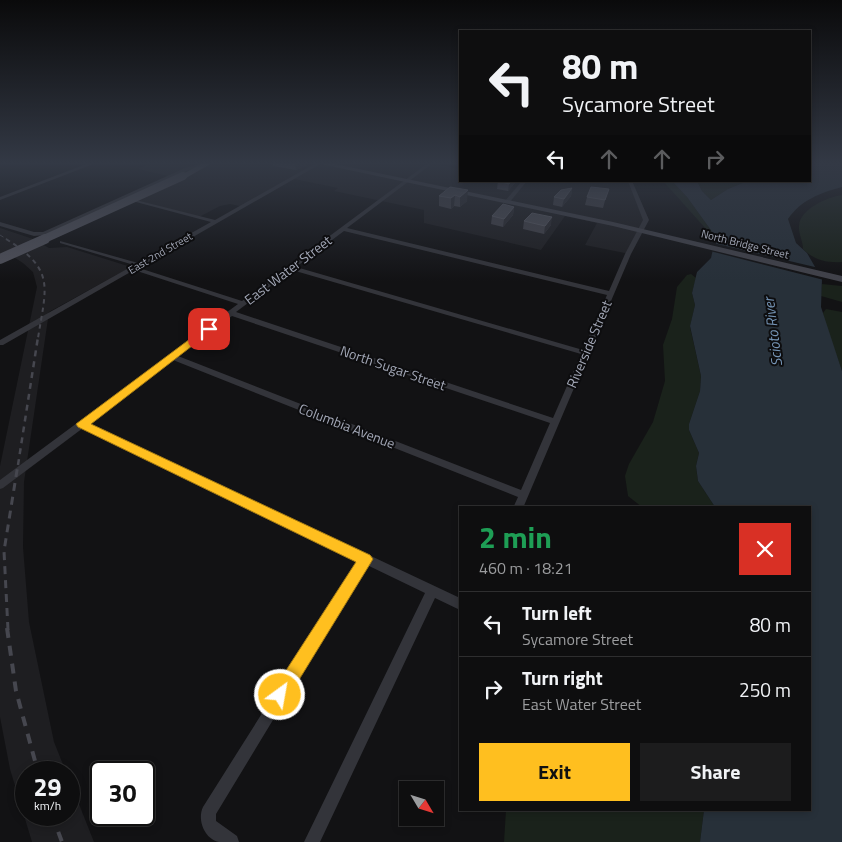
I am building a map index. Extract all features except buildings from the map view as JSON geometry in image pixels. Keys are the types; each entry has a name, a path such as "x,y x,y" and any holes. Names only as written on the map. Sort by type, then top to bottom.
{"main road":[{"path":"0,259 124,202"},
{"name":"North Bridge Street","path":"508,202 640,230 842,279"}],"street":[{"path":"0,224 40,234 111,202"},
{"path":"143,202 216,222"},
{"name":"East 2nd Street","path":"0,343 251,202"},
{"name":"East Water Street","path":"0,485 380,202"},
{"name":"Riverside Street","path":"519,506 646,218 639,202"},
{"path":"344,229 611,294"},
{"path":"62,242 243,303"},
{"path":"291,268 586,353"},
{"name":"North Sugar Street","path":"232,312 556,422"},
{"name":"Columbia Avenue","path":"172,357 523,495"},
{"path":"82,424 459,604"},
{"path":"231,842 209,826 207,821 208,812 365,559"},
{"path":"312,842 432,592"}],"shaded area":[{"path":"144,202 252,202 244,207 230,204 220,206 199,217"},
{"path":"387,202 641,202 648,218 630,254 585,245 597,223 565,216 541,250 424,223 424,210"},
{"path":"682,202 691,202 718,240 713,240 707,230"},
{"path":"820,202 842,202 842,262 821,260 811,256 803,249 799,228 801,220 804,214"},
{"path":"0,228 33,239 49,248 67,247 131,267 49,312 24,482 23,547 29,622 54,742 62,761 15,761 15,786 0,717 0,466 37,287 33,272 23,263 6,252 0,254"},
{"path":"691,274 696,278 692,293 695,305 690,327 701,376 700,391 689,424 689,430 699,453 696,466 698,481 714,506 641,506 628,496 625,476 629,464 653,422 665,381 663,345 672,319 677,287 687,275"},
{"path":"822,284 842,286 842,302 821,296"},
{"path":"826,309 842,312 842,371 824,320 823,313"},
{"path":"80,807 94,842 32,842 27,826 80,826"},
{"path":"506,811 704,811 700,842 504,842"}],"water":[{"name":"Scioto River","path":"691,202 805,202 788,219 796,243 807,253 822,279 821,307 842,371 842,842 700,842 704,811 811,811 811,506 714,506 698,481 696,466 699,453 689,430 689,424 700,391 701,376 690,326 695,305 692,293 697,272 711,258 718,240"}],"pier":[{"path":"713,243 819,268 824,280 710,251"}],"railway":[{"path":"0,235 8,240"},
{"path":"6,239 33,260 40,270 44,281 45,292 38,338"},
{"path":"18,465 38,337"},
{"path":"8,630 4,551 18,464"},
{"path":"7,628 16,691 35,761"},
{"path":"56,826 62,842"}],"route":[{"path":"209,329 82,424 242,502 365,559 280,695"}]}
